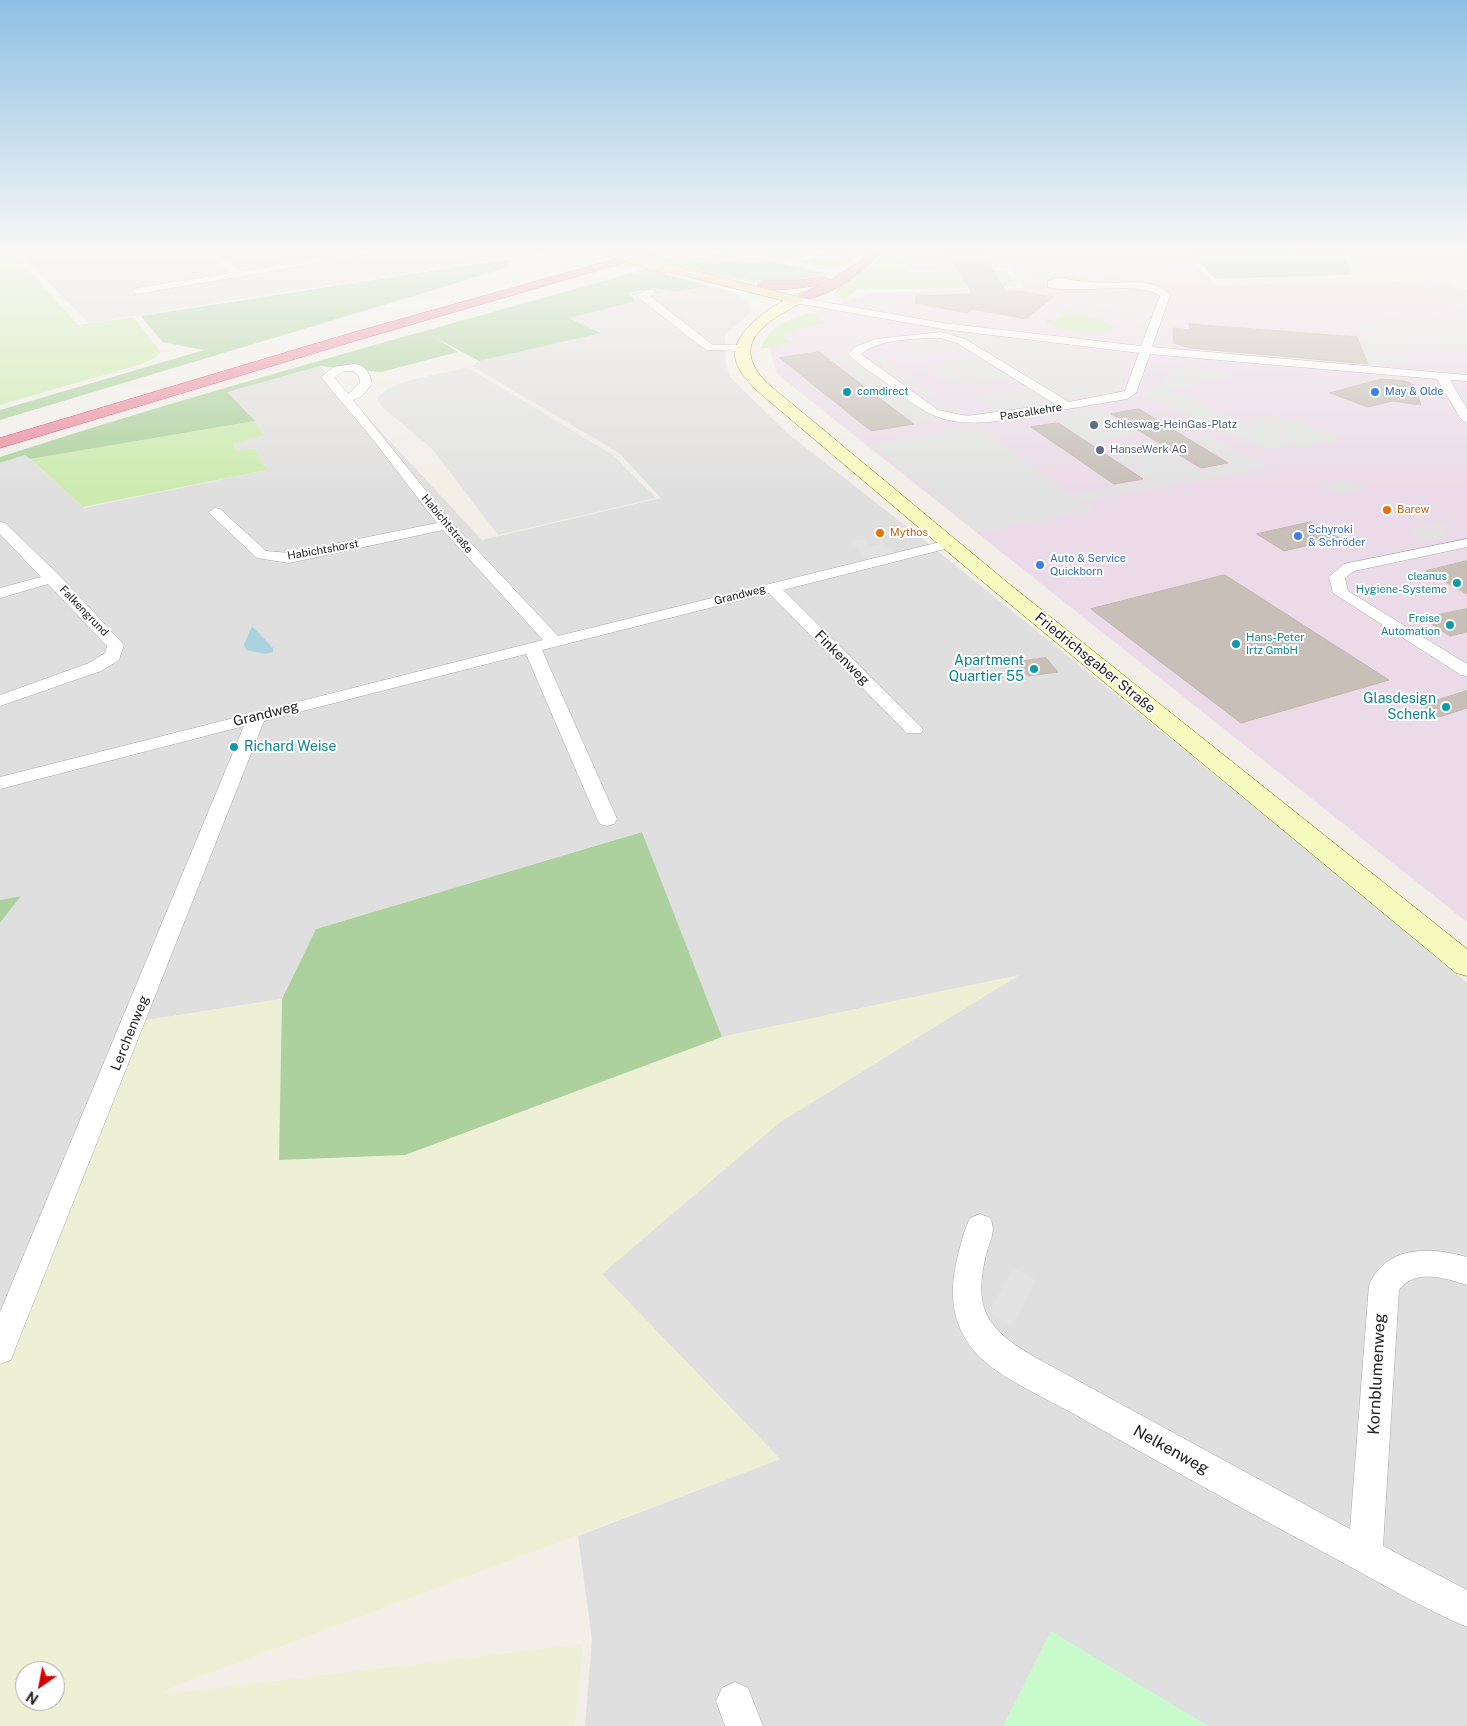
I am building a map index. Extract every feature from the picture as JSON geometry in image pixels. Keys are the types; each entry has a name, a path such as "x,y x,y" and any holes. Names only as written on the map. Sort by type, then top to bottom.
{"highway":[{"path":"0,431 342,331"},
{"path":"0,443 376,331"}],"main road":[{"path":"742,348 752,331"},
{"name":"Friedrichsgaber Straße","path":"742,348 742,356 750,373 783,406 948,544 1467,965"}],"street":[{"path":"688,331 710,348 742,348"},
{"path":"982,331 1146,351 1467,378"},
{"path":"1068,406 1130,393 1153,331"},
{"name":"Pascalkehre","path":"926,335 949,337 961,341 1068,406 967,420 934,413 854,354 857,348 870,343 926,335"},
{"path":"1441,375 1467,419"},
{"name":"Habichtstraße","path":"348,399 446,525 554,642"},
{"name":"Habichtshorst","path":"215,512 262,555 289,558 446,525"},
{"name":"Falkengrund","path":"0,526 53,578 116,645 113,656 96,667 0,701"},
{"path":"1467,543 1349,567 1337,577 1341,593 1467,671"},
{"name":"Grandweg","path":"2,780 948,544"},
{"path":"0,593 53,578"},
{"name":"Finkenweg","path":"771,587 914,730"},
{"path":"532,648 607,819"},
{"name":"Lerchenweg","path":"0,1349 257,716"},
{"name":"Nelkenweg","path":"980,1226 965,1282 968,1305 976,1328 987,1344 1016,1363 1130,1428 1365,1556 1467,1609"},
{"name":"Kornblumenweg","path":"1365,1556 1384,1285 1391,1274 1402,1267 1418,1264 1436,1262 1467,1271"}],"shaded area":[{"path":"597,331 730,331 725,335 726,364 730,377 787,433 924,540 1359,891 1467,983 1467,1726 585,1726 592,1640 578,1536 780,1459 601,1274 780,1122 1017,976 722,1037 641,832 316,929 282,999 128,1023 0,1323 0,923 21,896 0,900 0,463 25,455 84,508 267,470 254,448 237,451 233,442 265,436 255,421 226,392 320,366 482,540 661,498 619,453 472,366 479,361 600,332"},
{"path":"777,331 1467,331 1467,922 777,374 769,347"},
{"path":"1356,331 1467,331 1467,350 1401,346 1412,363 1402,365 1370,363 1367,356 1373,356 1369,347 1364,346"},
{"path":"962,336 1124,355 1131,360 1122,384 1113,392 1065,400"},
{"path":"934,338 954,341 964,347 910,355 904,351 916,349 905,342"},
{"path":"847,353 936,416 928,418 932,421 916,424 828,356"},
{"path":"879,355 963,412 952,414 869,356"},
{"path":"984,356 1017,377 958,386 927,365"},
{"path":"1196,364 1230,375 1172,391 1244,423 1277,414 1342,438 1303,449 1293,445 1270,452 1142,396 1147,388 1157,390 1170,372"},
{"path":"467,367 613,455 656,498 498,535 433,450 382,407 377,398 387,389 407,381"},
{"path":"1025,389 1046,402 1041,405 998,412 974,396"},
{"name":"Schleswag-HeinGas-Platz","path":"1097,408 1138,433 1090,442 1050,416"},
{"path":"978,426 1070,494 1149,480 1112,456 1163,448 1199,470 1233,463 1191,438 1209,436 1269,468 1082,501 1094,510 978,533 871,444"},
{"path":"1348,479 1365,489 1339,495 1322,485"},
{"path":"1440,523 1450,528 1441,531 1451,536 1430,541 1409,530"},
{"path":"863,539 871,546 884,543 895,553 867,559 849,542"},
{"path":"1013,1268 1036,1280 1012,1326 989,1312"}],"green space":[{"path":"0,331 144,331 161,352 155,358 142,364 0,405"},
{"path":"153,331 298,331 0,420 0,410 204,350 162,342"},
{"path":"427,331 596,331 601,333 479,361 436,338 458,352 381,372 320,366 227,392 255,421 30,459 25,455 0,463 0,457 160,407"},
{"path":"772,331 796,332 787,333 784,337 791,342 761,349"},
{"path":"1077,331 1109,331 1098,332"},
{"path":"255,421 265,436 233,443 237,451 254,448 267,470 83,507 30,459"},
{"path":"642,832 722,1037 405,1155 279,1160 282,999 316,929"},
{"path":"21,896 0,923 0,900"},
{"path":"1019,975 780,1122 602,1274 780,1459 167,1689 166,1694 583,1644 575,1726 0,1726 0,1323 128,1023 282,999 279,1160 405,1155 722,1037"},
{"path":"1051,1631 1208,1726 1003,1726"}],"water":[{"path":"252,626 273,648 273,652 265,654 246,650 244,644"}],"building":[{"path":"1173,331 1274,331 1357,337 1368,364 1190,348 1174,343"},
{"name":"comdirect","path":"819,352 914,424 871,431 780,358"},
{"name":"May & Olde","path":"1382,379 1405,381 1414,385 1421,405 1393,401 1368,407 1330,393"},
{"path":"1139,409 1228,463 1201,468 1111,414"},
{"path":"1058,423 1143,479 1114,484 1031,427"},
{"name":"Schyroki & Schröder","path":"1311,522 1339,538 1284,551 1257,534"},
{"name":"cleanus Hygiene-Systeme","path":"1467,561 1467,594 1426,571"},
{"name":"Hans-Peter Irtz GmbH","path":"1225,575 1389,680 1241,723 1091,609"},
{"name":"Freise Automation","path":"1467,609 1467,632 1450,636 1423,618"},
{"name":"Apartment Quartier 55","path":"1046,658 1058,672 1028,676 1016,662"},
{"name":"Glasdesign Schenk","path":"1467,691 1467,708 1439,717 1422,705"}],"place":[{"name":"comdirect","path":"847,392"},
{"name":"May & Olde","path":"1375,392"},
{"name":"Schleswag-HeinGas-Platz","path":"1094,425"},
{"name":"HanseWerk AG","path":"1100,450"},
{"name":"Barew","path":"1387,510"},
{"name":"Mythos","path":"880,533"},
{"name":"Schyroki & Schröder","path":"1298,536"},
{"name":"Auto & Service Quickborn","path":"1040,565"},
{"name":"cleanus Hygiene-Systeme","path":"1457,583"},
{"name":"Freise Automation","path":"1450,625"},
{"name":"Hans-Peter Irtz GmbH","path":"1236,644"},
{"name":"Apartment Quartier 55","path":"1034,669"},
{"name":"Glasdesign Schenk","path":"1446,707"},
{"name":"Richard Weise","path":"234,747"}]}
